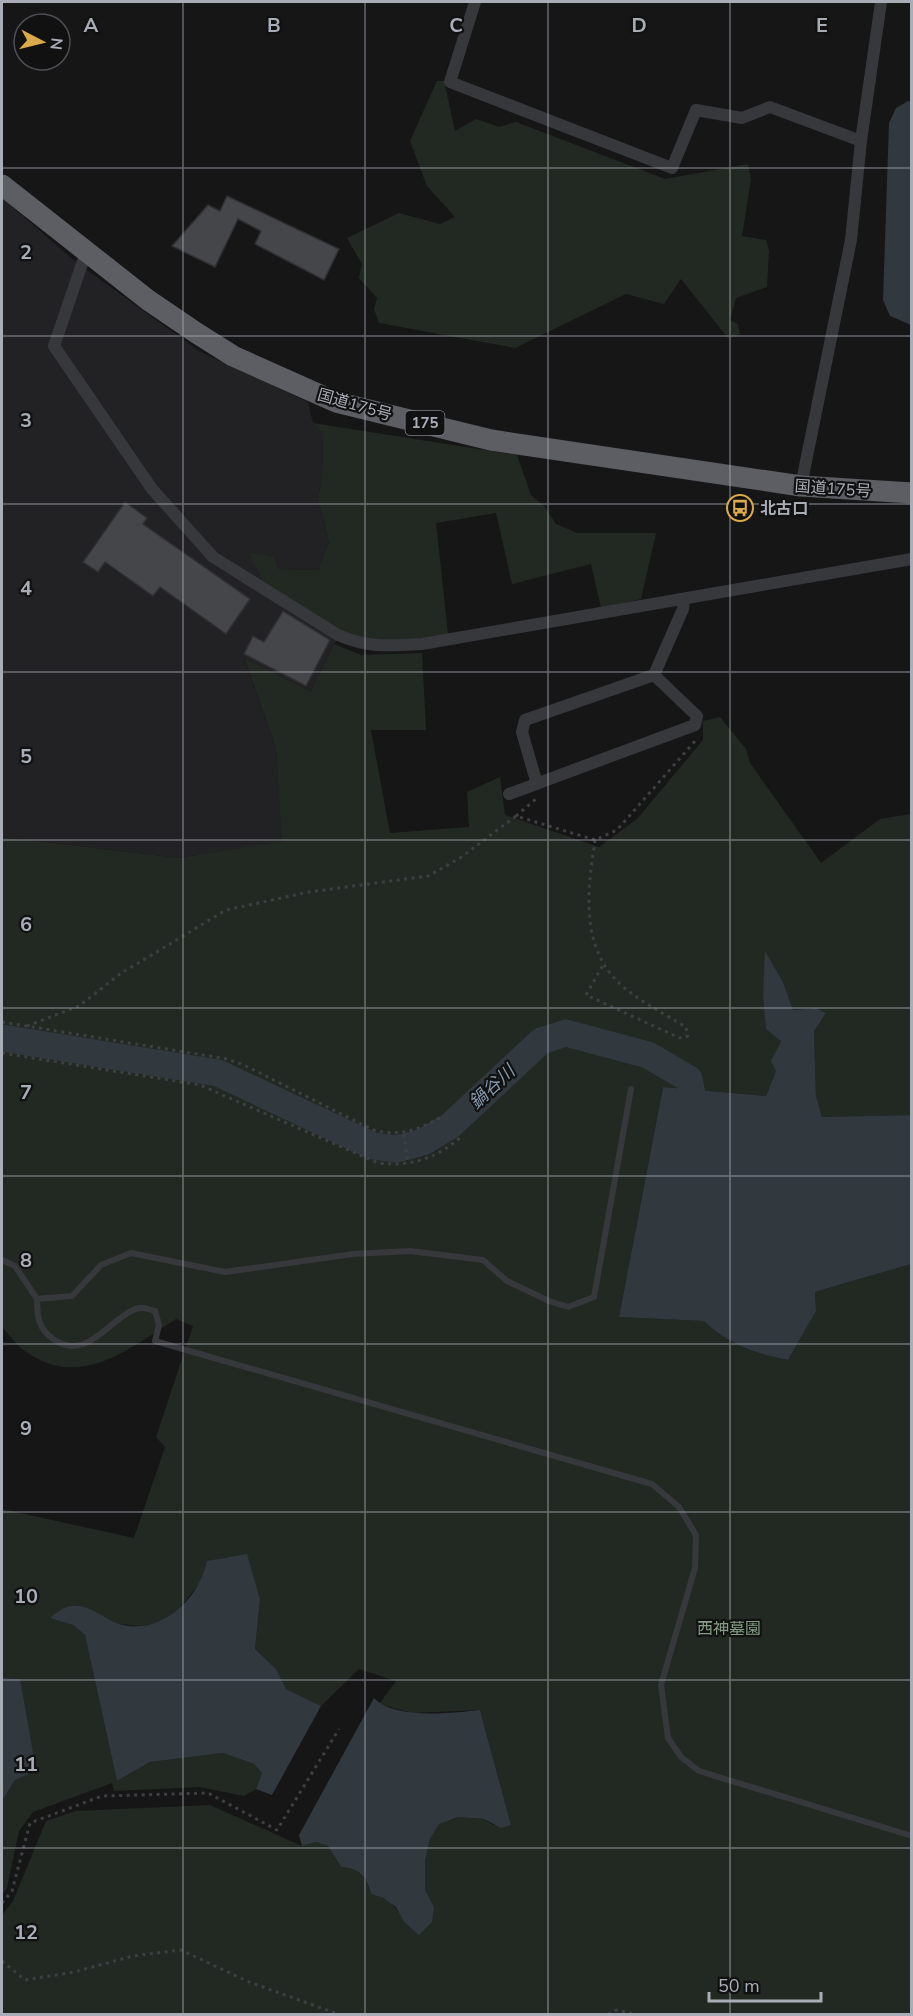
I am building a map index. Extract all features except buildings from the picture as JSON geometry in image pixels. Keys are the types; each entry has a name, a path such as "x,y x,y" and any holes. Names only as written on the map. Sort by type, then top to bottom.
{"highway":[{"name":"国道175号","path":"2,185 148,300 232,356 336,402 491,440 801,486 912,493"}],"street":[{"path":"475,2 450,82 672,168 696,110 742,118 770,106 861,141"},
{"path":"801,486 850,240 861,141 881,2"},
{"path":"86,252 54,346 152,489 213,557 338,635 358,644 381,646 422,644 912,559"},
{"path":"537,784 522,732 525,720 654,675 683,609 684,599"},
{"path":"509,794 695,725 698,716 654,675"}],"lane":[{"path":"37,1299 72,1296 101,1265 131,1253 225,1272 353,1254 410,1251 483,1260 507,1281 549,1301 568,1307 594,1297 631,1089"},
{"path":"2,1260 15,1266 37,1299 37,1318 45,1333 60,1343 76,1347 93,1341 133,1310 143,1307 155,1311 159,1325 155,1341 652,1484 679,1507 696,1535 695,1568 661,1685 668,1738 681,1757 699,1771 912,1836"}],"path":[{"path":"27,1026 79,1006 120,974 226,910 309,892 428,876 460,858 516,816 595,840 617,830 698,738 695,725"},
{"path":"595,840 587,892 588,925 603,965 626,989 686,1027 688,1036 680,1038 586,995 603,965"},
{"path":"2,1022 227,1059 246,1066 373,1130 390,1135 404,1134 443,1116"},
{"path":"2,1053 200,1085 378,1163 398,1166 430,1158 463,1135"},
{"path":"404,1134 408,1163"},
{"path":"2,1904 12,1891 30,1823 102,1796 208,1793 277,1830 339,1729"},
{"path":"2,1961 26,1980 74,1972 133,1956 181,1950 249,1982 338,2014"},
{"path":"608,2014 617,2010 633,2014"}],"shaded area":[{"path":"908,101 912,102 911,325 890,316 883,300 889,123 896,108"},
{"path":"2,198 76,262 199,351 308,402 313,423 323,435 322,477 318,499 329,542 318,570 278,569 274,556 249,554 343,633 334,644 311,691 244,659 276,748 283,841 179,858 2,837"},
{"path":"765,951 783,982 793,1010 816,1008 826,1013 814,1031 816,1096 822,1117 911,1115 911,1264 815,1292 816,1311 788,1360 766,1355 732,1342 704,1321 619,1317 663,1087 766,1096 776,1071 771,1061 781,1041 766,1029 763,995"},
{"path":"247,1554 260,1600 255,1649 276,1669 286,1689 321,1706 272,1795 256,1789 262,1773 254,1764 223,1753 150,1762 117,1781 85,1635 73,1625 50,1618 63,1609 74,1606 88,1608 116,1623 132,1626 147,1625 162,1620 186,1602 203,1575 207,1561"},
{"path":"2,1678 20,1679 36,1770 15,1780 2,1801"},
{"path":"374,1698 395,1710 409,1712 440,1713 480,1710 511,1825 501,1828 484,1819 458,1817 439,1824 430,1839 425,1861 425,1890 434,1907 432,1922 419,1935 404,1922 396,1907 383,1898 371,1894 361,1874 341,1867 328,1846 316,1842 302,1846 299,1835"}],"green space":[{"path":"437,81 444,81 455,131 476,119 499,127 516,122 665,179 748,164 751,179 742,236 766,240 769,251 767,287 736,298 730,320 738,324 740,334 728,338 681,279 664,304 626,294 515,348 379,323 374,309 377,298 359,278 362,264 347,238 399,213 440,224 455,217 427,186 410,141"},
{"path":"313,423 517,455 531,495 544,506 556,524 577,533 656,533 641,599 601,608 591,564 512,584 496,513 436,523 448,634 381,644 343,633 265,585 249,553 274,556 278,569 318,570 329,542 318,499 322,477 323,435"},
{"name":"西神墓園","path":"334,644 361,655 422,653 426,730 371,730 390,833 469,827 467,792 500,777 505,815 599,847 637,819 703,740 703,721 720,717 746,749 750,763 821,863 880,819 911,814 911,1115 822,1117 816,1097 814,1031 826,1013 816,1008 793,1010 783,982 765,952 781,1040 772,1061 776,1071 766,1096 663,1087 619,1317 704,1321 732,1342 766,1355 788,1360 816,1311 815,1292 911,1264 911,2014 2,2014 2,1915 13,1901 46,1821 76,1811 210,1805 302,1846 316,1842 328,1846 341,1867 357,1871 367,1882 371,1894 392,1904 410,1925 434,1907 425,1891 425,1861 430,1839 439,1824 458,1817 484,1819 493,1825 511,1825 480,1710 412,1713 379,1704 396,1681 359,1669 321,1706 286,1689 276,1669 255,1649 260,1600 208,1561 204,1578 178,1610 164,1622 141,1626 51,1618 73,1625 85,1635 117,1781 150,1762 223,1753 254,1764 262,1773 256,1789 244,1796 200,1787 114,1791 112,1783 33,1812 19,1831 7,1888 2,1895 2,1801 15,1780 20,1679 2,1678 2,1509 134,1538 165,1447 156,1437 193,1326 176,1319 124,1352 87,1366 68,1367 48,1363 28,1353 17,1345 2,1327 2,837 179,858 282,841 276,748 244,658 311,691"}],"waterway":[{"name":"鍋谷川","path":"2,1038 218,1073 373,1146 397,1149 423,1142 450,1126 541,1041 566,1033 648,1055 689,1079 698,1125"}],"place":[{"name":"北古口","path":"740,508"}]}
